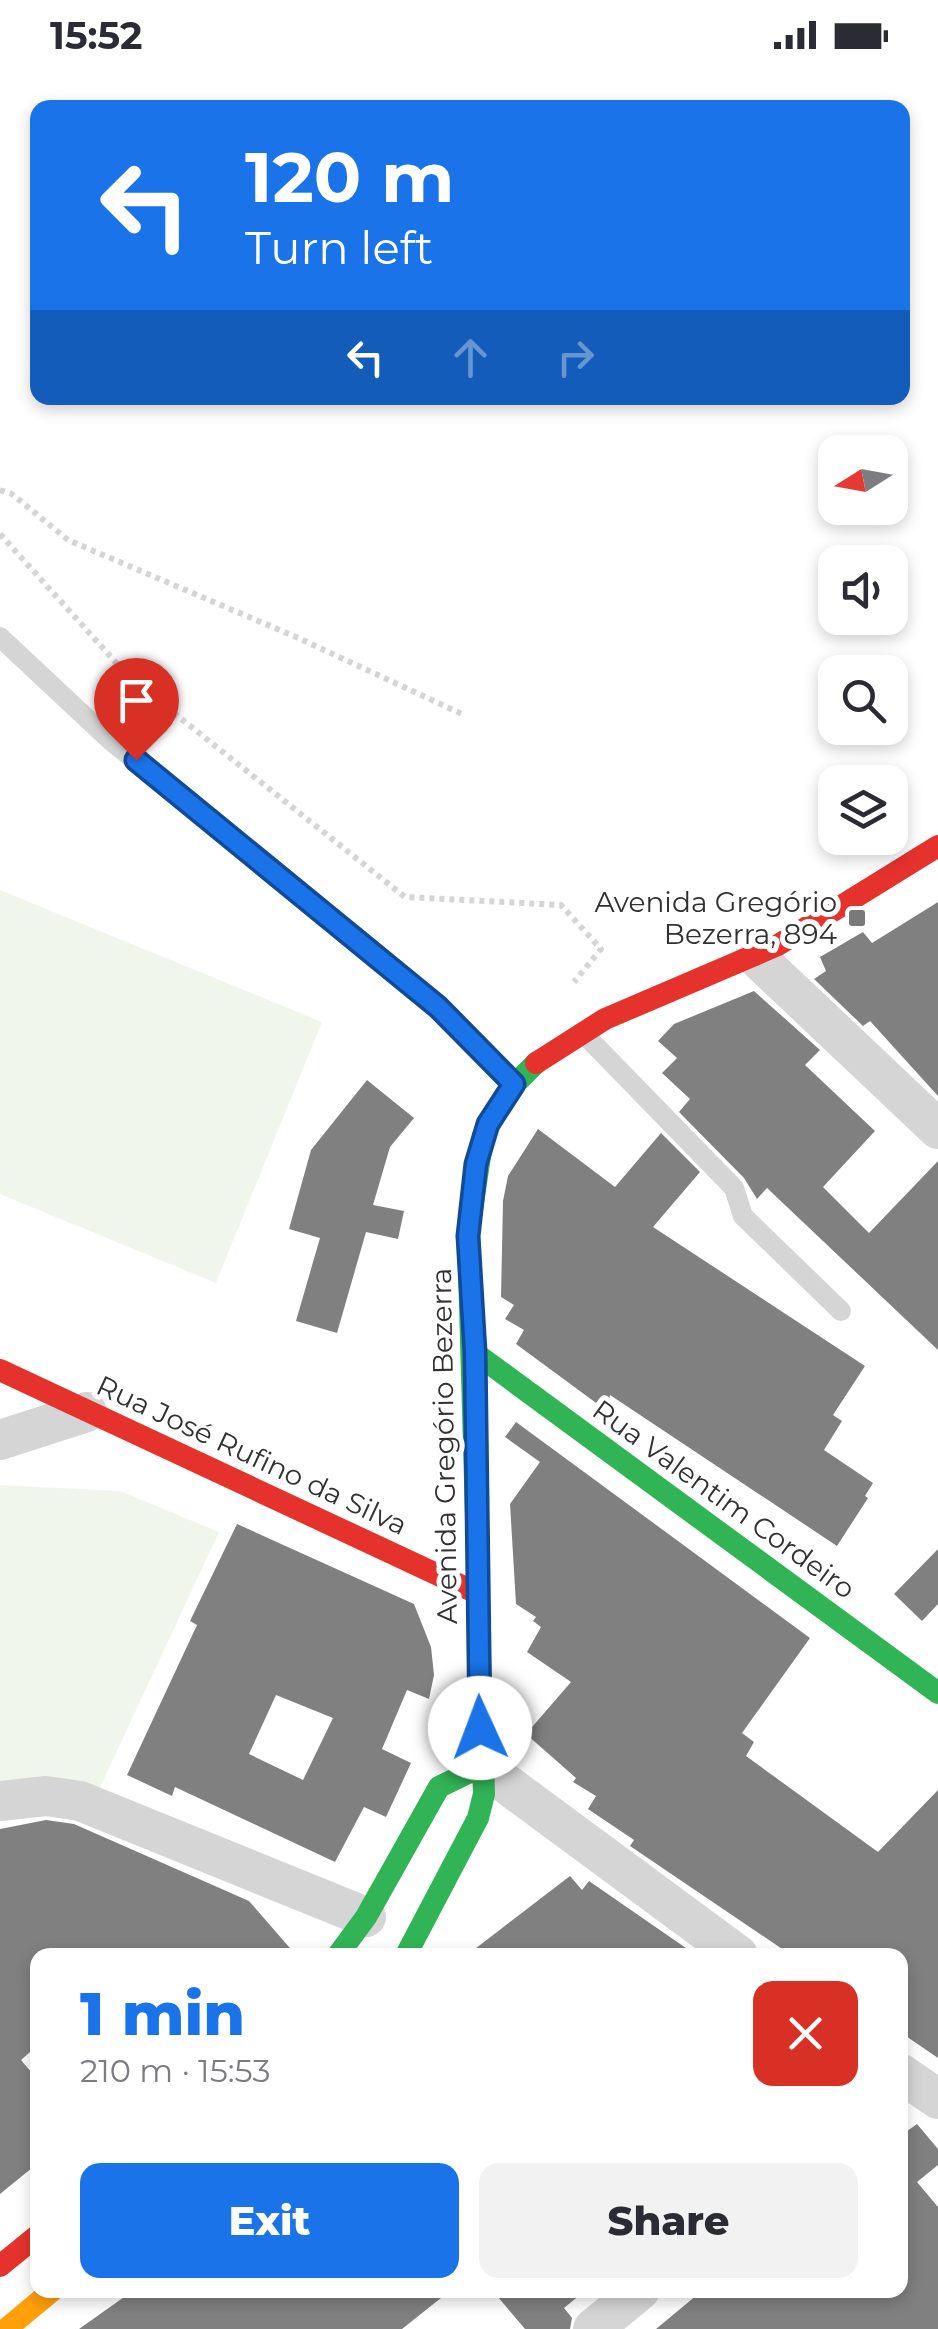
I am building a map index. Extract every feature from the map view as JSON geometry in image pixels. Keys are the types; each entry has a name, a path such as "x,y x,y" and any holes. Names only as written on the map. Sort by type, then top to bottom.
{"street":[{"name":"Avenida Gregório Bezerra","path":"410,1948 478,1818 484,1794 475,1352 468,1236 476,1164 488,1124 514,1084 609,1015 755,956 938,846"},
{"path":"755,956 938,1129"},
{"name":"Rua Valentim Cordeiro","path":"475,1352 938,1693"},
{"name":"Rua José Rufino da Silva","path":"0,1370 480,1594"},
{"path":"0,1440 87,1412"},
{"path":"343,1948 366,1917 439,1786 482,1766 729,1948"},
{"path":"0,1801 46,1796 80,1800 366,1917"},
{"path":"908,2078 938,2099"},
{"path":"0,2266 30,2241"},
{"path":"6,2329 44,2298"},
{"path":"593,2329 630,2298"}],"lane":[{"path":"0,637 110,740 438,1007 514,1084"},
{"path":"582,1033 734,1188 744,1216 841,1311"}],"path":[{"path":"0,490 12,494 68,540 296,636 462,714"},
{"path":"0,534 130,678 405,897 561,905 601,949 565,993"}],"shaded area":[{"path":"0,890 322,1022 216,1283 0,1194"},
{"path":"0,1485 120,1491 219,1532 96,1796 0,1781"}],"building":[{"path":"938,902 938,1096 870,1021 863,1026 814,979 826,971 820,957 863,932 872,943"},
{"path":"754,991 820,1050 805,1065 875,1131 823,1187 869,1233 938,1161 938,1350 767,1188 757,1199 744,1178 679,1112 690,1099 662,1073 677,1058 658,1041 674,1024"},
{"path":"367,1080 414,1118 390,1147 373,1205 404,1211 398,1239 366,1232 337,1333 296,1321 320,1238 289,1229 311,1150"},
{"path":"538,1129 615,1187 661,1133 700,1172 653,1227 865,1366 833,1415 842,1421 824,1450 873,1483 865,1496 868,1498 837,1546 610,1395 607,1411 516,1344 524,1330 505,1319 514,1305 501,1297 503,1201 508,1176"},
{"path":"516,1422 810,1638 742,1733 754,1742 746,1756 878,1852 938,1790 938,2058 908,2037 908,1948 781,1948 630,1846 634,1840 588,1809 596,1796 573,1782 576,1778 526,1734 571,1682 527,1652 541,1627 533,1621 536,1617 516,1604 510,1504 540,1462 505,1437"},
{"path":"237,1524 414,1604 431,1647 434,1675 429,1699 407,1690 382,1749 411,1763 386,1817 364,1807 335,1862 175,1787 172,1796 127,1775 197,1625 190,1621","holes":["276,1695 333,1718 303,1780 249,1754"]},
{"path":"938,1549 938,1604 922,1621 894,1594"},
{"path":"46,1820 74,1824 249,1901 290,1948 30,1948 30,2052 21,2060 30,2071 30,2170 0,2194 0,1829"},
{"path":"570,1876 582,1890 589,1881 686,1948 476,1948"},
{"path":"917,2124 938,2149 938,2165 917,2182 938,2207 938,2329 656,2329 693,2298 908,2298 908,2130"},
{"path":"123,2298 441,2298 402,2329 79,2329"},
{"path":"499,2298 576,2298 564,2308 572,2318 570,2329 525,2329"}],"traffic: fast":[{"path":"410,1948 478,1818 484,1794 468,1236 483,1136 510,1089 536,1063"},
{"path":"475,1353 938,1693"},
{"path":"343,1948 366,1917 439,1787 482,1766"}],"traffic: slow":[{"path":"6,2329 43,2298"}],"traffic: jam":[{"path":"536,1063 605,1019 778,945 938,846"},
{"path":"0,1370 479,1594"},
{"path":"0,2266 30,2242"}],"place":[{"name":"Avenida Gregório Bezerra, 894","path":"857,918"}],"route":[{"path":"136,760 438,1007 514,1084 488,1124 476,1164 468,1236 475,1352 480,1728"}]}
